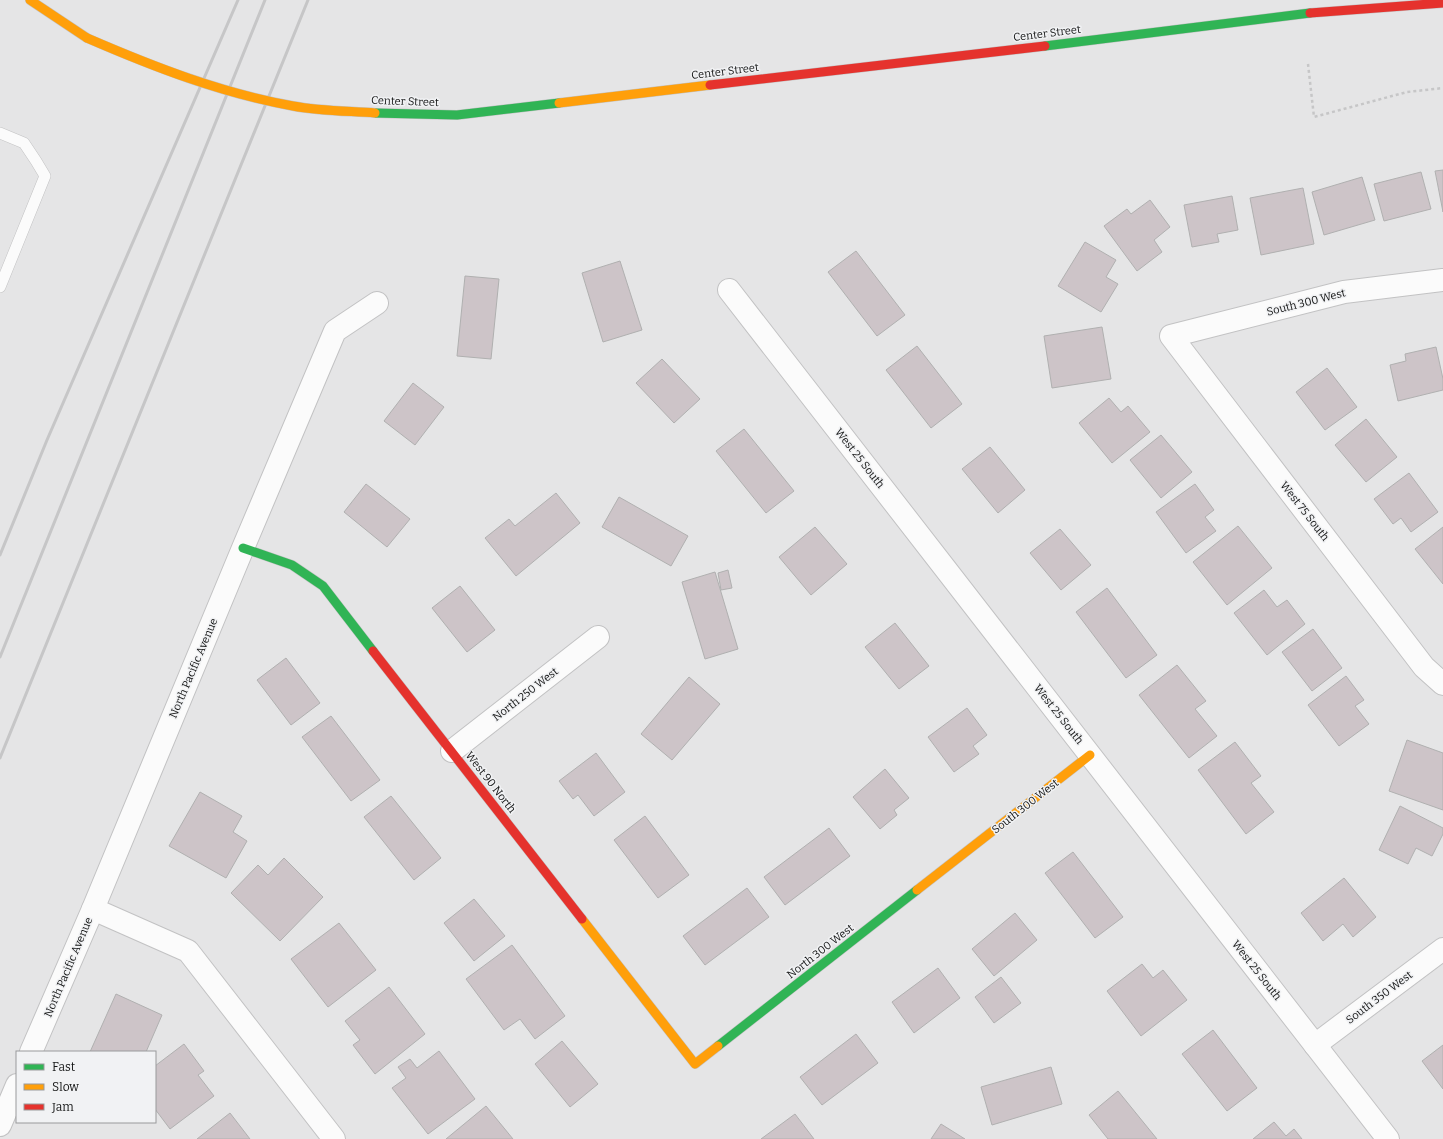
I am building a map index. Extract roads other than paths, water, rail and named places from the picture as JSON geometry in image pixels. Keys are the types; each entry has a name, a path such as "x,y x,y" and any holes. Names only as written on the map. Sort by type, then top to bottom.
{"street":[{"name":"Center Street","path":"30,0 87,38 144,63 218,88 294,106 375,113 458,115 1178,30 1326,11 1438,2"},
{"name":"South 300 West","path":"1171,336 1344,292 1443,280"},
{"name":"West 25 South","path":"729,290 1388,1139"},
{"name":"North Pacific Avenue","path":"32,1051 335,331 377,303"},
{"name":"West 75 South","path":"1171,336 1424,667 1443,684"},
{"name":"West 90 North","path":"243,548 292,565 322,586 695,1064"},
{"name":"North 250 West","path":"452,751 598,637"},
{"name":"South 300 West","path":"960,857 1090,755"},
{"name":"North 300 West","path":"695,1064 960,857"},
{"path":"93,909 188,951 334,1139"},
{"name":"South 350 West","path":"1315,1045 1443,949"},
{"path":"0,1125 16,1087"}],"lane":[{"path":"0,133 24,143 45,176 0,287"}],"railway":[{"path":"0,555 47,440 238,0"},
{"path":"0,657 265,0"},
{"path":"0,758 308,0"}]}
